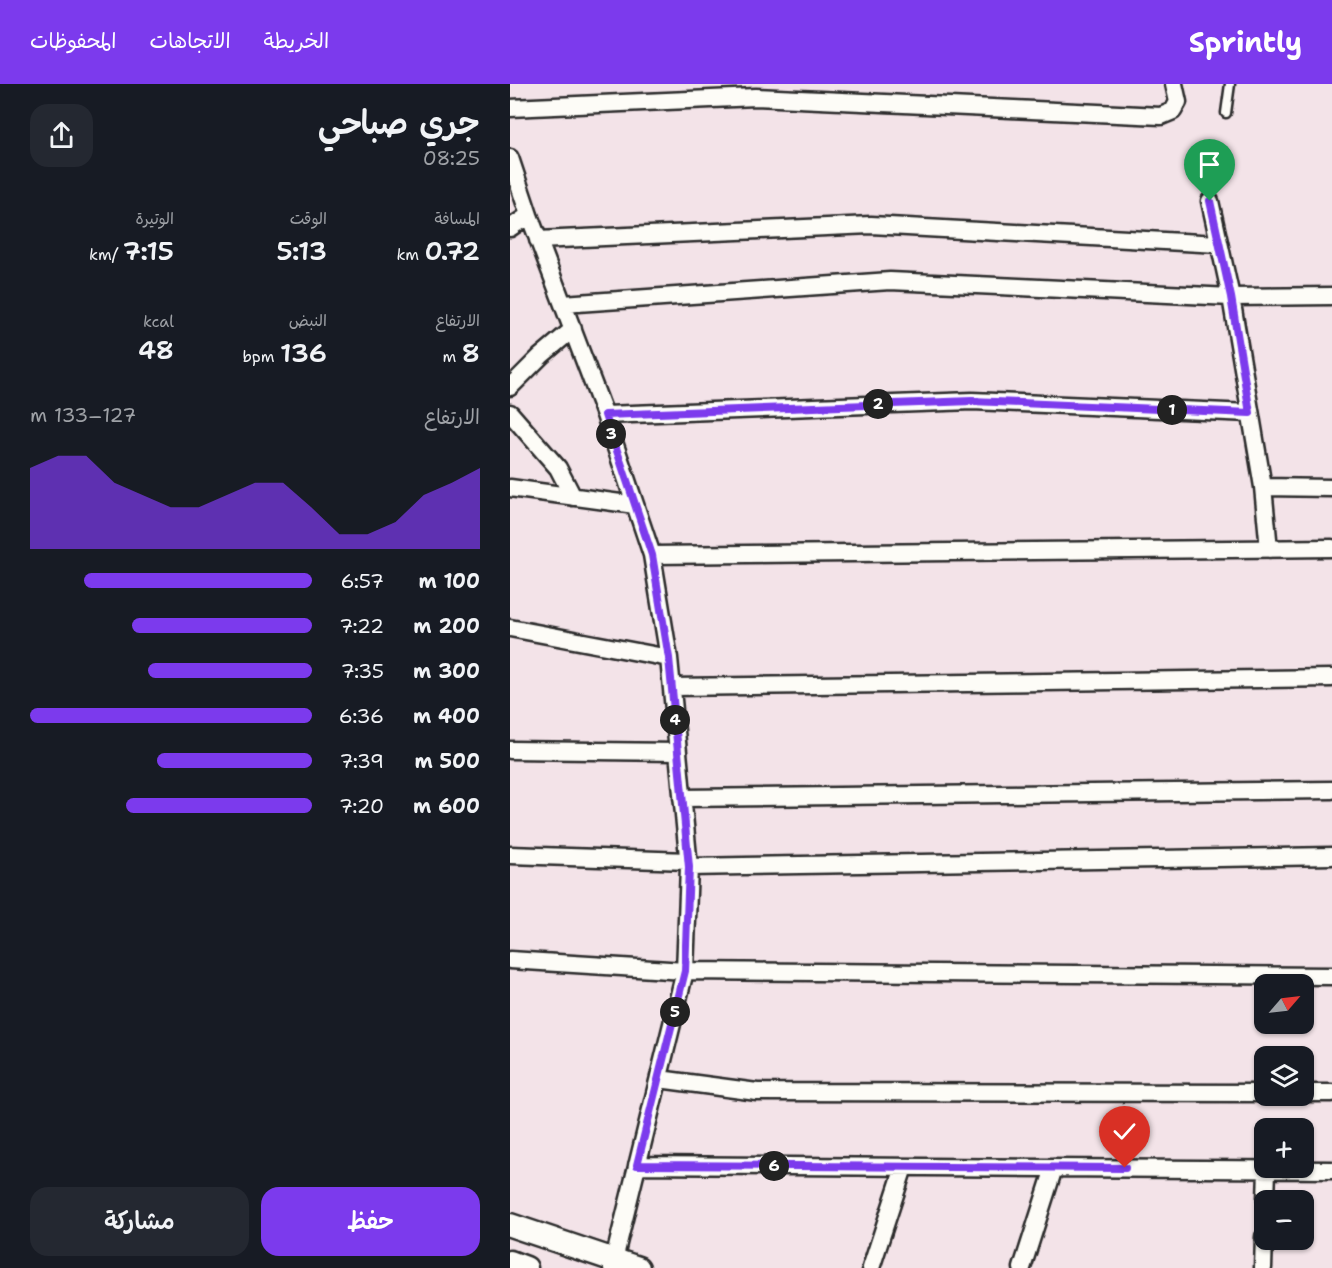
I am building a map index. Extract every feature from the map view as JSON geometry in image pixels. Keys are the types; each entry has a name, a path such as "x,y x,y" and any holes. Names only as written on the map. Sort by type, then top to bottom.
{"street":[{"path":"510,108 756,97 1161,116 1173,111 1178,102 1174,84"},
{"path":"510,158 538,240 605,415 652,555 672,687 688,864 685,971 613,1264"},
{"path":"1210,201 1231,297 1263,487 1269,549"},
{"path":"510,228 529,215"},
{"path":"538,240 871,225 1219,243"},
{"path":"563,304 890,281 1231,297 1332,296"},
{"path":"510,387 573,329"},
{"path":"605,415 972,401 1250,413"},
{"path":"510,413 558,468 573,496"},
{"path":"1263,487 1332,488"},
{"path":"510,488 635,505"},
{"path":"652,555 1332,548"},
{"path":"510,628 669,658"},
{"path":"672,687 1332,678"},
{"path":"510,750 678,753"},
{"path":"682,798 1332,790"},
{"path":"510,855 688,864 1332,856"},
{"path":"510,960 685,971 1332,976"},
{"path":"658,1079 758,1092 1254,1093"},
{"path":"1314,1093 1332,1093"},
{"path":"637,1165 1254,1170"},
{"path":"871,1268 904,1167"},
{"path":"1022,1268 1054,1168"},
{"path":"1314,1170 1332,1170"},
{"path":"510,1225 613,1264 638,1268"},
{"path":"1263,1268 1264,1250"},
{"path":"510,1262 526,1268"}],"lane":[{"path":"1226,113 1230,84"}],"route":[{"path":"1125,1168 637,1165 685,971 689,867 669,658 652,555 605,415 972,401 1250,413 1231,297 1210,201"}]}
